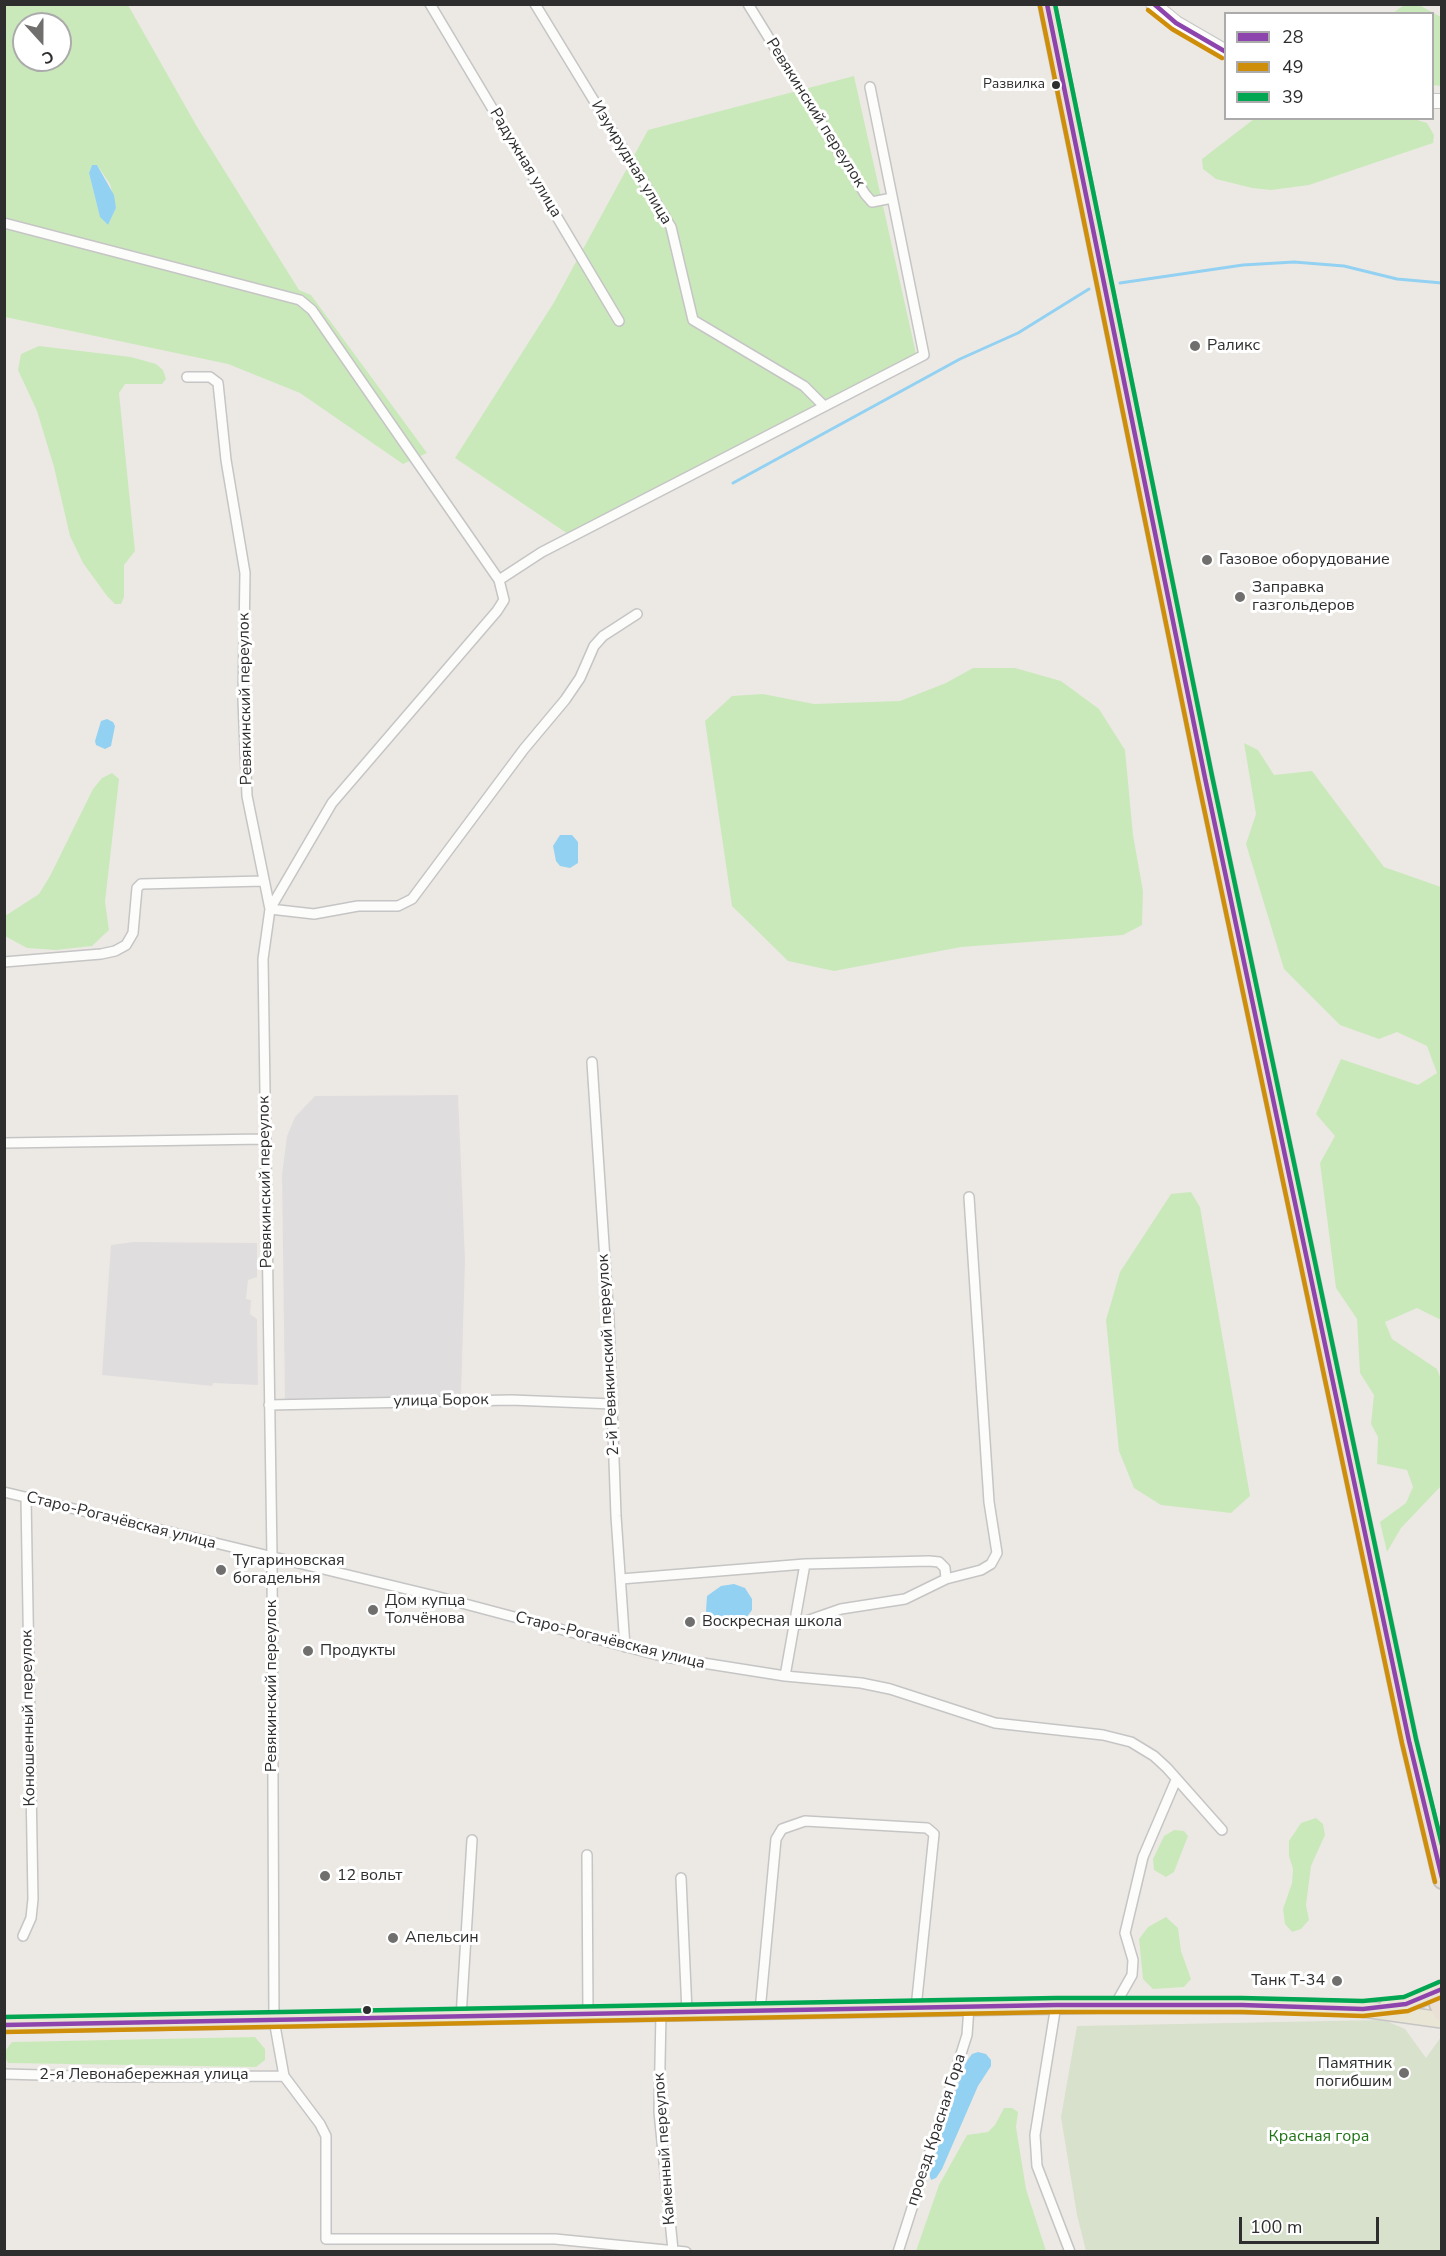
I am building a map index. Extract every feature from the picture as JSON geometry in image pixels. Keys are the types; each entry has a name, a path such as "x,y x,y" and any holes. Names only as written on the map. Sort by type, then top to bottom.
{"highway":[{"path":"1047,4 1205,778 1409,1741 1442,1880"},
{"path":"1441,1990 1438,2004 1442,2013"}],"main road":[{"path":"1363,2009 1406,2004 1441,1990"},
{"path":"8,2025 1115,2005 1308,2006 1363,2009 1442,2020"}],"street":[{"name":"Радужная улица","path":"430,4 619,321"},
{"name":"Изумрудная улица","path":"535,4 671,227 693,320 804,386 824,406"},
{"name":"Ревякинский переулок","path":"748,4 865,194 872,202 892,198"},
{"path":"1153,4 1176,23 1224,51"},
{"path":"499,580 542,552 924,355 870,87"},
{"path":"4,223 300,300 312,310 499,580 504,600 497,611 338,796 270,909 314,914 358,906 398,906 412,899 524,749 565,700 580,678 594,646 603,636 637,615"},
{"name":"Ревякинский переулок","path":"187,377 210,377 218,383 226,460 245,573 243,700 247,796 270,909 263,959 272,1557 274,2020 284,2076"},
{"path":"4,962 115,951 126,945 133,933 137,888 141,884 264,881"},
{"name":"2-й Ревякинский переулок","path":"592,1062 625,1647"},
{"path":"4,1143 265,1139"},
{"path":"795,1625 841,1610 905,1599 946,1580 981,1570 991,1564 997,1553 989,1502 969,1197"},
{"name":"улица Борок","path":"269,1405 511,1400 613,1404"},
{"name":"Старо-Рогачёвская улица","path":"4,1492 435,1596 625,1647 708,1666 861,1683 890,1689 995,1723 1103,1734 1131,1742 1155,1756 1222,1830"},
{"name":"Конюшенный переулок","path":"23,1936 31,1918 33,1899 26,1497"},
{"path":"621,1579 805,1564 929,1561 939,1562 945,1568 946,1580"},
{"path":"785,1676 805,1564"},
{"path":"1115,2005 1132,1975 1133,1960 1125,1934 1143,1857 1176,1780"},
{"path":"760,2011 776,1839 783,1828 805,1821 932,1829 934,1834 916,2008"},
{"path":"461,2017 472,1840"},
{"path":"587,1855 588,2014"},
{"path":"681,1878 687,2012"},
{"path":"1056,2006 1037,2123 1036,2156 1045,2191 1070,2252"},
{"name":"проезд Красная Гора","path":"898,2252 967,2036 969,2007"},
{"name":"Каменный переулок","path":"661,2013 659,2112 673,2250"},
{"name":"2-я Левонабережная улица","path":"4,2074 117,2077 284,2076"},
{"path":"284,2076 320,2124 326,2136 328,2146 326,2239 555,2239 686,2252"}],"shaded area":[{"path":"458,1095 465,1260 461,1396 285,1401 282,1175 287,1136 295,1117 315,1096"},
{"path":"133,1242 257,1243 257,1277 248,1280 246,1299 251,1300 250,1314 257,1319 258,1385 213,1383 212,1386 102,1375 111,1245"}],"green space":[{"path":"5,5 128,5 196,125 299,290 311,295 427,453 403,464 300,393 228,364 5,317","holes":["92,165 97,165 110,184 116,208 108,225 100,216 89,173"]},
{"path":"1404,5 1419,5 1432,12 1394,12"},
{"path":"1434,13 1441,17 1441,86 1434,85"},
{"path":"854,76 917,358 773,439 574,538 455,458 553,304 648,130"},
{"path":"1253,120 1417,120 1427,123 1434,135 1433,143 1309,185 1271,190 1216,179 1203,169 1202,159"},
{"path":"39,346 131,357 156,364 163,370 166,379 162,384 125,384 119,393 135,551 124,565 124,597 121,604 115,604 107,596 83,563 70,536 54,467 37,411 18,370 21,354"},
{"path":"973,668 1015,668 1061,681 1099,709 1125,750 1133,835 1143,891 1142,925 1123,935 961,947 834,971 788,961 732,906 705,721 732,696 763,694 814,704 900,701 946,683"},
{"path":"1244,743 1258,750 1274,775 1312,771 1384,867 1441,887 1441,1320 1417,1308 1385,1322 1392,1339 1437,1369 1441,1379 1441,1486 1401,1528 1387,1552 1380,1522 1406,1503 1413,1487 1407,1470 1377,1464 1378,1437 1371,1424 1374,1395 1360,1373 1357,1319 1336,1288 1320,1163 1335,1136 1316,1114 1341,1059 1418,1085 1437,1073 1427,1046 1397,1032 1379,1039 1340,1025 1284,969 1246,844 1256,814"},
{"path":"112,773 119,779 105,902 109,930 92,946 56,950 27,948 5,936 5,916 39,894 93,789 102,778"},
{"path":"1191,1192 1200,1207 1250,1496 1231,1513 1161,1505 1134,1488 1119,1451 1106,1320 1120,1272 1171,1194"},
{"path":"1316,1818 1323,1824 1325,1835 1311,1866 1306,1905 1309,1920 1301,1929 1292,1932 1285,1924 1283,1909 1292,1883 1293,1869 1289,1856 1289,1841 1301,1823"},
{"path":"1174,1830 1184,1831 1188,1836 1174,1872 1166,1877 1154,1870 1153,1859 1164,1836"},
{"path":"1166,1917 1178,1928 1181,1951 1191,1979 1184,1987 1153,1989 1143,1979 1139,1939 1148,1927"},
{"name":"Красная гора","path":"1384,2020 1405,2029 1426,2058 1441,2037 1441,2251 1086,2251 1077,2215 1061,2117 1077,2026"},
{"path":"255,2037 265,2049 265,2060 256,2067 8,2063 5,2057 5,2051 12,2042"},
{"path":"1004,2108 1012,2108 1018,2112 1016,2127 1026,2189 1046,2251 916,2251 939,2185 967,2135 988,2132 995,2125"}],"water":[{"path":"92,165 97,165 114,195 116,208 108,225 100,217 89,173"},
{"path":"107,719 115,726 111,746 105,749 96,745 95,741 101,721"},
{"path":"560,835 572,835 578,842 578,863 570,868 560,866 556,861 553,846"},
{"path":"734,1584 745,1588 752,1599 752,1610 746,1618 727,1624 711,1622 706,1611 707,1596 721,1586"},
{"path":"978,2052 986,2054 991,2060 991,2066 978,2086 942,2169 936,2178 931,2180 928,2169 966,2062 972,2054"}],"waterway":[{"path":"1120,283 1243,265 1294,262 1344,266 1397,279 1442,283"},
{"path":"733,483 960,359 1018,333 1089,289"}],"transit line":[{"name":"28","path":"1047,4 1205,778 1409,1741 1442,1878"},
{"name":"39","path":"1055,4 1212,776 1416,1739 1442,1845"},
{"name":"28","path":"1154,4 1176,23 1224,51"},
{"name":"49","path":"1040,6 1198,780 1402,1743 1435,1882"},
{"name":"49","path":"1148,10 1172,29 1222,58"},
{"name":"39","path":"4,2017 1056,1998 1242,1998 1363,2001 1404,1997 1439,1982"},
{"name":"28","path":"4,2025 1056,2005 1242,2005 1363,2009 1406,2004 1442,1989"},
{"name":"49","path":"4,2032 1056,2012 1242,2012 1363,2016 1408,2011 1442,1997"}],"place":[{"name":"Развилка","path":"1056,85"},
{"name":"Раликс","path":"1195,346"},
{"name":"Газовое оборудование","path":"1207,560"},
{"name":"Заправка газгольдеров","path":"1240,597"},
{"name":"Тугариновская богадельня","path":"221,1570"},
{"name":"Дом купца Толчёнова","path":"373,1610"},
{"name":"Воскресная школа","path":"690,1622"},
{"name":"Продукты","path":"308,1651"},
{"name":"12 вольт","path":"325,1876"},
{"name":"Апельсин","path":"393,1938"},
{"name":"Танк Т-34","path":"1337,1981"},
{"name":"Памятник погибшим","path":"1404,2073"}]}
